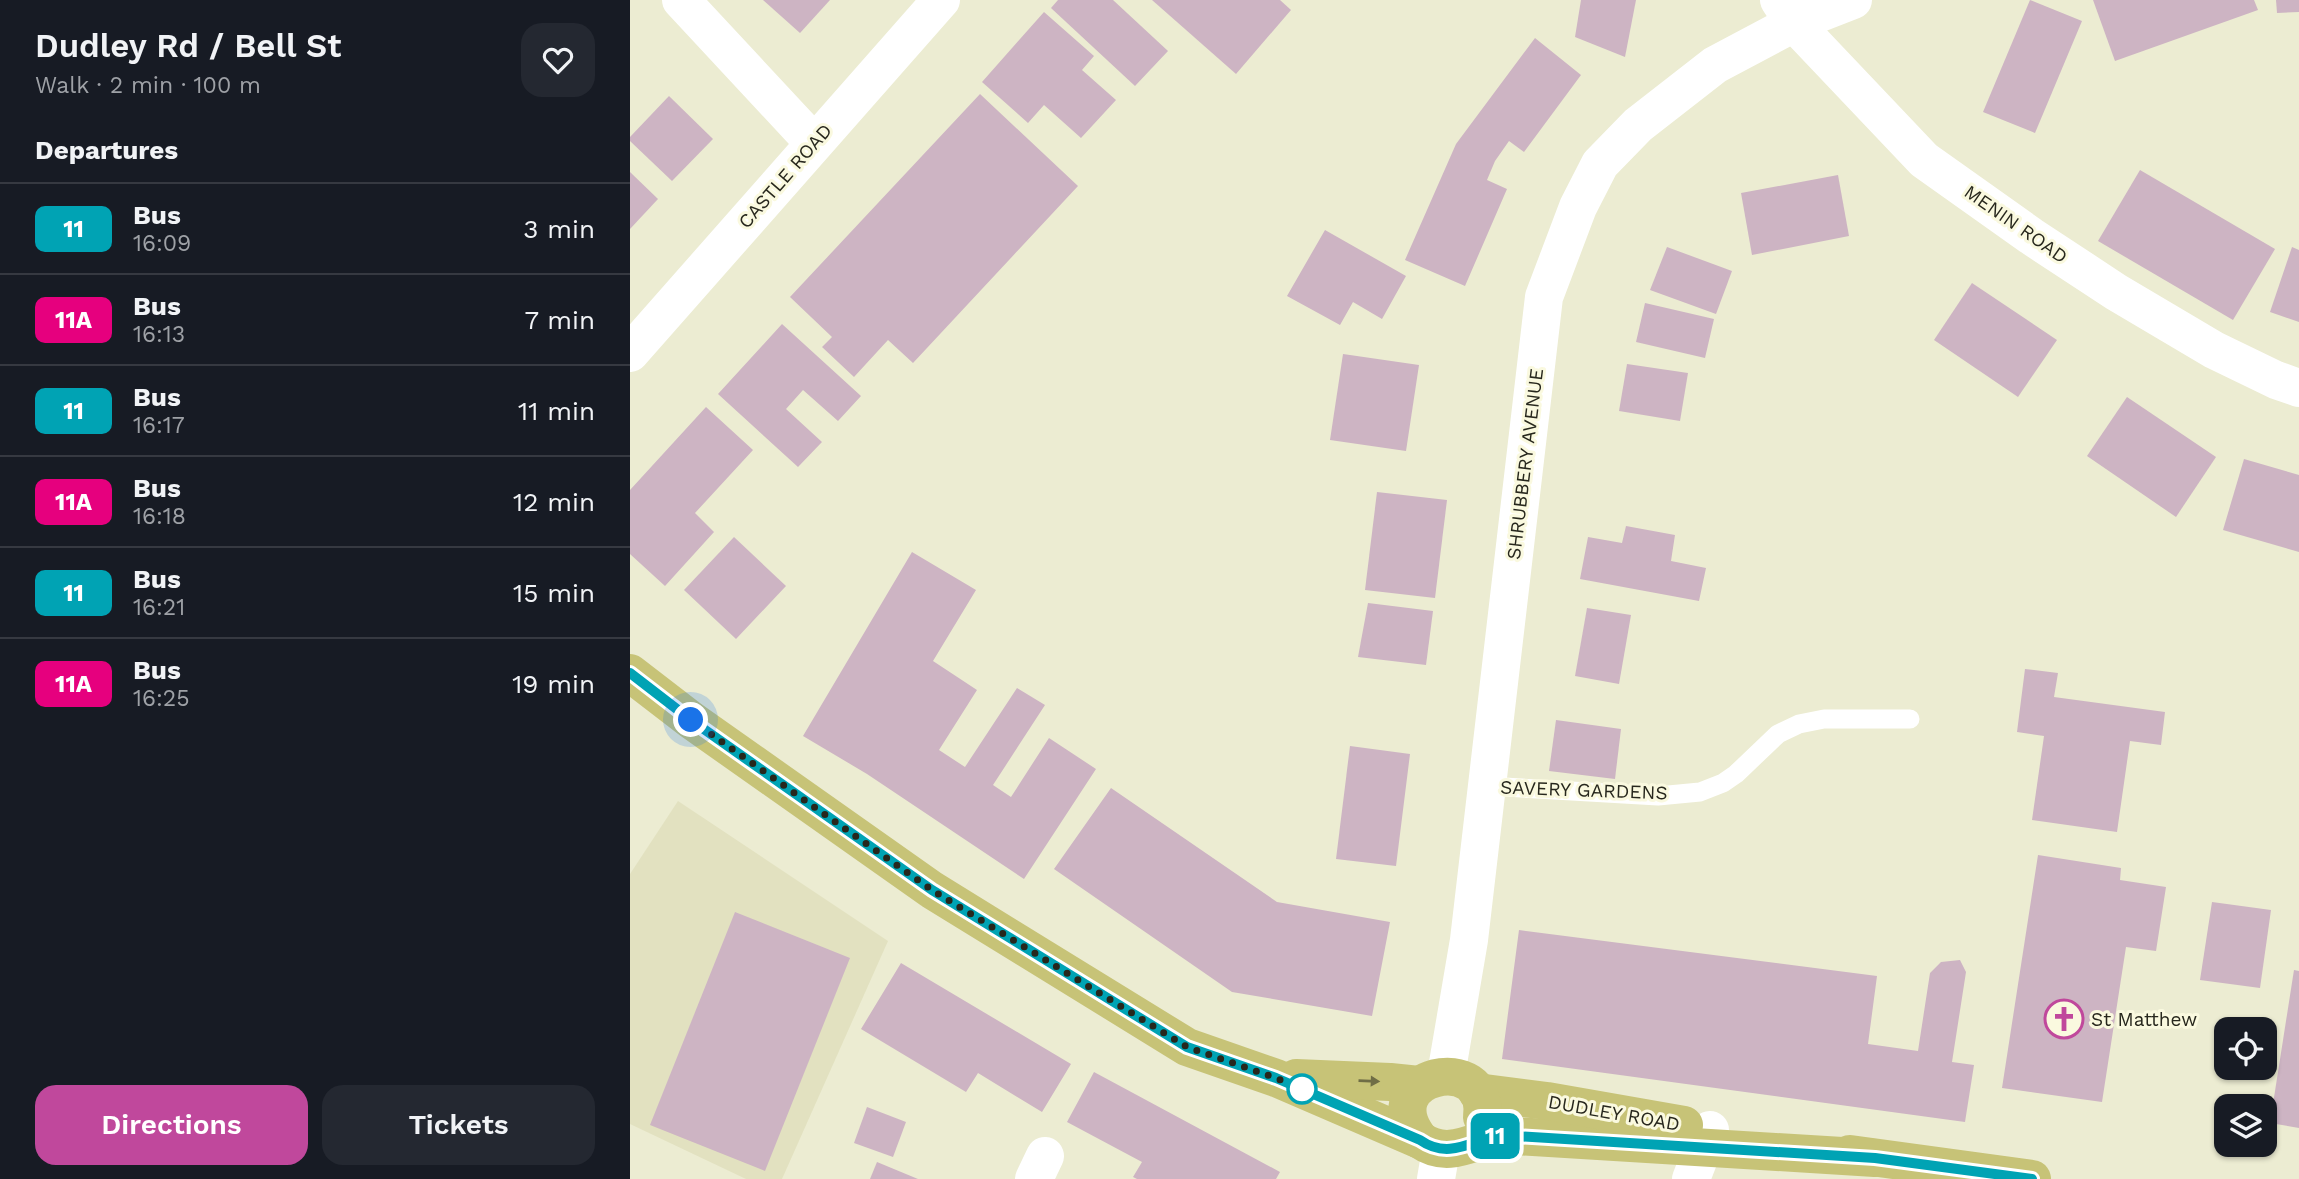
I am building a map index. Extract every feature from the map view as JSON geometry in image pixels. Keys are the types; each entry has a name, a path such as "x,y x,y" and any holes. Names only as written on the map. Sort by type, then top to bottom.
{"main road":[{"name":"DUDLEY ROAD","path":"630,673 691,720 932,890 1187,1047 1276,1078 1441,1153 1498,1135 1701,1152 1875,1158 2032,1179"},
{"name":"DUDLEY ROAD","path":"1276,1078 1448,1084 1547,1101 1701,1152"},
{"path":"1448,1084 1483,1111 1475,1136 1441,1153 1412,1130 1408,1107 1412,1096 1448,1084"}],"street":[{"path":"681,0 814,143"},
{"name":"CASTLE ROAD","path":"630,353 941,0"},
{"name":"SHRUBBERY AVENUE","path":"1448,1084 1469,940 1545,297 1578,207 1600,164 1638,125 1786,12 1853,0"},
{"name":"MENIN ROAD","path":"1786,12 1924,160 2116,292 2214,350 2299,388"}],"lane":[{"name":"SAVERY GARDENS","path":"1487,786 1658,796 1700,792 1723,783 1778,734 1799,724 1824,719 1910,719"}],"shaded area":[{"path":"678,801 888,941 782,1179 746,1179 630,1124 630,874"}],"building":[{"path":"763,0 830,0 800,33"},
{"path":"1058,0 1113,0 1168,51 1135,86 1051,8"},
{"path":"1152,0 1280,0 1291,10 1236,74"},
{"path":"1581,0 1636,0 1625,57 1575,37"},
{"path":"2030,0 2082,21 2035,133 1983,112"},
{"path":"2093,0 2254,0 2258,10 2115,61"},
{"path":"2276,0 2299,0 2299,12 2277,13"},
{"path":"1044,12 1094,56 1082,70 1116,100 1081,138 1044,105 1028,123 982,82"},
{"path":"1535,38 1581,75 1524,152 1509,141 1495,161 1487,180 1507,189 1465,286 1405,260 1456,144"},
{"path":"980,94 1078,186 913,363 888,340 854,377 822,347 832,337 790,297"},
{"path":"669,96 713,139 672,181 630,141 630,137"},
{"path":"2140,170 2275,249 2233,320 2098,241"},
{"path":"630,172 658,199 630,229"},
{"path":"1838,175 1849,236 1752,255 1741,193"},
{"path":"1325,230 1406,276 1382,319 1353,302 1340,325 1287,296"},
{"path":"1667,247 1732,271 1716,314 1650,290"},
{"path":"2292,247 2299,250 2299,322 2270,312"},
{"path":"1972,283 2057,340 2018,397 1934,340"},
{"path":"1645,303 1714,319 1705,358 1636,342"},
{"path":"782,324 861,396 838,421 803,390 786,409 822,442 798,467 718,394"},
{"path":"1343,354 1419,365 1406,451 1330,440"},
{"path":"1627,364 1688,373 1680,421 1619,411"},
{"path":"2127,397 2216,457 2176,517 2087,456"},
{"path":"706,407 753,450 695,513 714,532 665,586 630,554 630,490"},
{"path":"2244,459 2299,475 2299,552 2223,530"},
{"path":"1377,492 1447,500 1435,598 1365,590"},
{"path":"1626,526 1675,535 1671,561 1706,568 1699,601 1580,579 1588,537 1622,543"},
{"path":"734,537 786,586 736,639 684,590"},
{"path":"912,552 976,590 933,661 977,690 939,750 965,767 1017,688 1045,705 993,785 1011,797 1049,738 1096,769 1024,879 867,774 803,736"},
{"path":"1368,603 1433,611 1426,665 1358,657"},
{"path":"1587,608 1631,615 1619,684 1575,676"},
{"path":"2025,669 2058,673 2054,697 2165,712 2161,745 2130,741 2117,832 2032,820 2044,736 2017,732"},
{"path":"1556,720 1621,729 1615,779 1549,771"},
{"path":"1350,746 1410,754 1396,866 1336,859"},
{"path":"1111,788 1277,902 1390,922 1372,1016 1232,992 1054,869"},
{"name":"St Matthew","path":"2038,855 2121,868 2120,880 2166,887 2156,951 2126,947 2102,1102 2002,1088"},
{"path":"2212,902 2271,910 2260,988 2200,980"},
{"path":"735,912 850,958 765,1171 650,1125"},
{"path":"1519,930 1877,976 1868,1044 1918,1051 1930,973 1941,962 1960,960 1966,972 1952,1062 1974,1065 1965,1122 1502,1059"},
{"path":"901,963 1071,1064 1042,1112 978,1073 966,1092 861,1029"},
{"path":"2294,970 2299,971 2299,1128 2277,1124 2277,1094 2275,1094"},
{"path":"1094,1072 1280,1172 1276,1179 1133,1177 1142,1162 1067,1122"},
{"path":"867,1107 906,1122 893,1157 854,1143"},
{"path":"877,1162 918,1179 870,1179"}],"bus line":[{"name":"11","path":"630,673 691,720 932,890 1187,1047 1276,1078 1420,1140 1429,1147 1454,1150 1465,1144 1498,1135 1875,1158 2032,1179"}],"place":[{"name":"St Matthew","path":"2064,1019"}],"route":[{"path":"691,720 932,890 1187,1047 1302,1089"}]}
